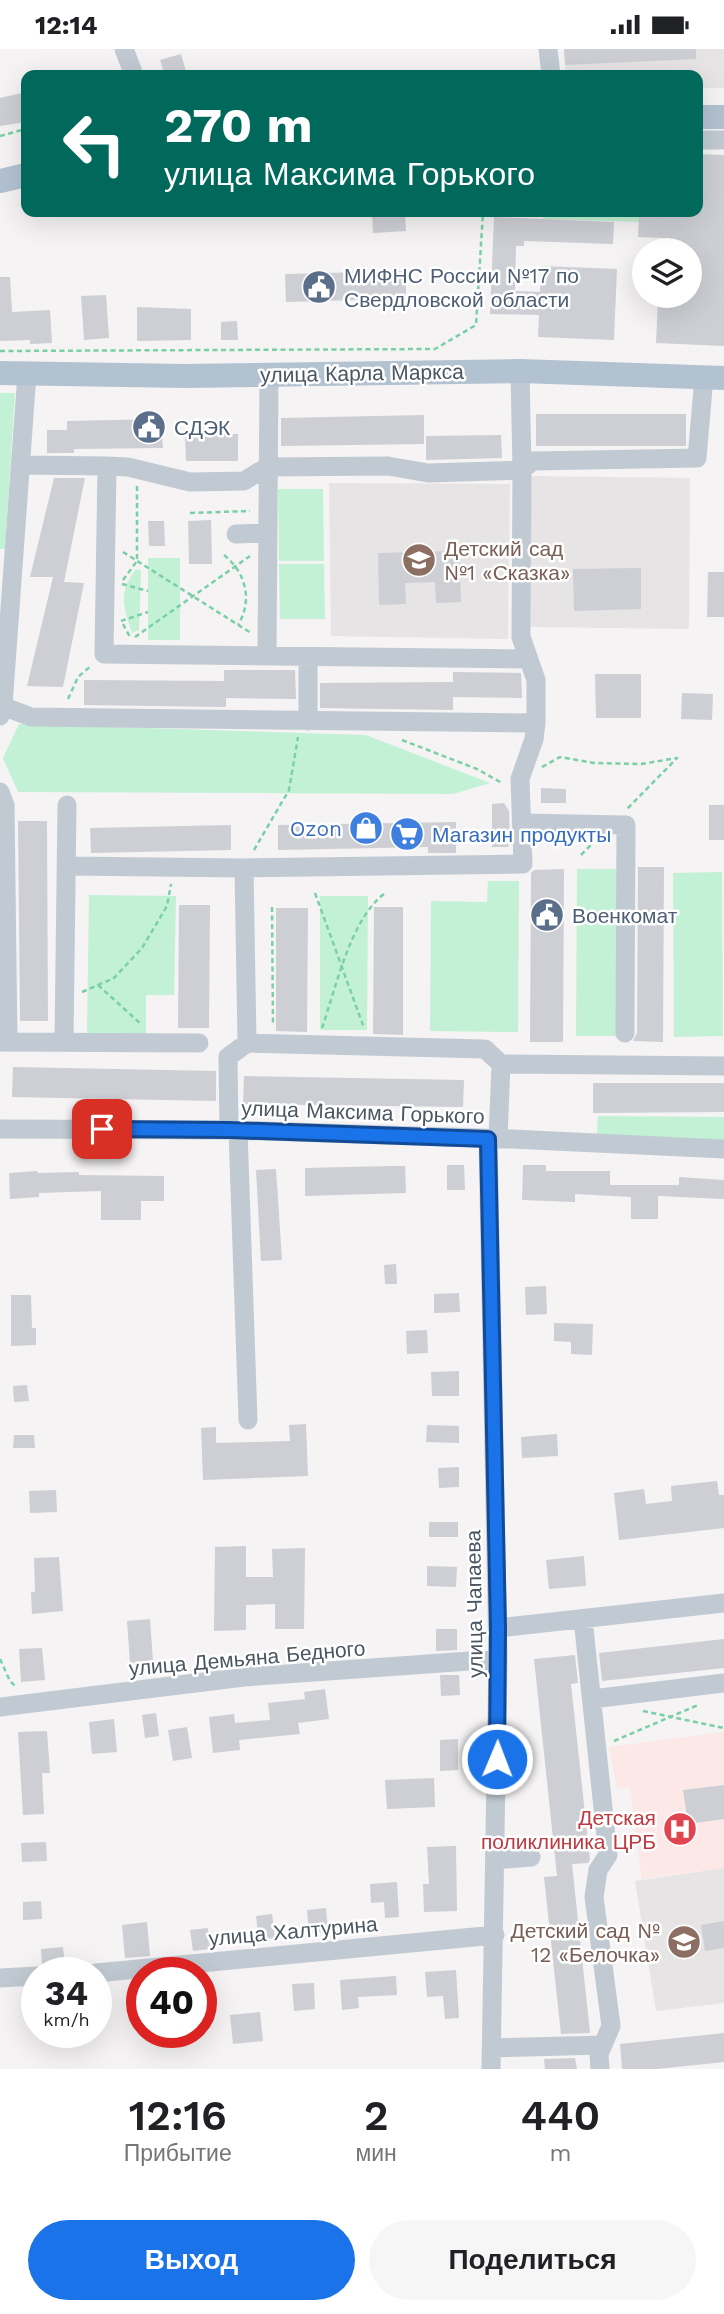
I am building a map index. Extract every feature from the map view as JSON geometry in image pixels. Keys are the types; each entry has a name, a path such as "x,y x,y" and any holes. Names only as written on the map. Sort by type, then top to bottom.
{"main road":[{"path":"703,117 724,117"},
{"path":"0,181 21,176"},
{"name":"улица Карла Маркса","path":"0,373 185,376 520,371 714,377"}],"street":[{"path":"124,49 132,70"},
{"path":"548,49 550,70"},
{"path":"703,140 724,140"},
{"path":"67,866 244,868 523,864 522,823 512,782 534,739 536,680 521,637 520,371"},
{"path":"27,374 1,709 31,717 60,718 536,723"},
{"path":"267,649 269,374"},
{"path":"21,465 137,469 190,482 244,481 267,467 388,466 428,473 522,470 533,461 697,458 714,377"},
{"path":"107,466 106,541 113,623 104,654 267,649 308,657 528,659"},
{"path":"236,534 267,539"},
{"path":"303,721 308,657"},
{"path":"3,799 4,1042 199,1043"},
{"path":"64,1041 68,805"},
{"path":"522,823 626,825 625,1033"},
{"path":"244,868 247,1043"},
{"path":"248,1420 228,1057 247,1043 485,1049 500,1064 724,1066"},
{"name":"улица Чапаева","path":"491,2069 498,1659 493,1139 500,1064"},
{"name":"улица Максима Горького","path":"0,1129 233,1130 724,1149"},
{"path":"498,1628 724,1603"},
{"path":"583,1619 608,1855 598,1870 594,1897 611,2026 599,2054 600,2069"},
{"name":"улица Демьяна Бедного","path":"0,1707 244,1678 498,1659"},
{"path":"592,1699 722,1683"},
{"path":"495,1860 531,1857"},
{"name":"улица Халтурина","path":"112,1971 495,1935"},
{"path":"0,1978 21,1977"},
{"path":"492,2048 603,2045"}],"path":[{"path":"0,136 21,130"},
{"path":"0,351 435,349 477,325 482,217"},
{"path":"120,593 120,583 137,561 137,469"},
{"path":"190,513 267,511"},
{"path":"113,623 132,639 235,566 267,539"},
{"path":"106,541 238,625 267,649"},
{"path":"224,555 235,566 246,589 248,603 238,625"},
{"path":"120,583 148,591"},
{"path":"113,623 120,611"},
{"path":"113,623 148,612"},
{"path":"60,718 78,677 104,654"},
{"path":"244,868 289,790 303,721"},
{"path":"399,739 512,782 560,757 594,763 641,764 677,758 581,855"},
{"path":"65,1001 114,978 142,948 167,907 173,867"},
{"path":"315,893 371,1046"},
{"path":"317,1045 353,936 374,902 384,894"},
{"path":"272,907 273,1038 282,1044"},
{"path":"98,985 143,1026 167,1043"},
{"path":"0,1658 10,1681 21,1692"},
{"path":"598,1755 612,1742 719,1696 722,1683"},
{"path":"615,1696 621,1707 724,1728"}],"shaded area":[{"path":"564,49 724,49 724,88 703,88 703,70 566,70"},
{"path":"530,476 690,478 689,629 531,627"},
{"name":"Детский сад №1 «Сказка»","path":"329,483 510,484 508,639 331,636"},
{"name":"Детская поликлиника ЦРБ","path":"724,1732 724,1868 642,1879 630,1788 617,1789 609,1747"},
{"name":"Детский сад № 12 «Белочка»","path":"724,1868 724,2003 656,2011 635,1881"}],"green space":[{"path":"639,217 639,222 543,219"},
{"path":"0,393 15,393 5,549 0,549"},
{"path":"278,489 323,489 324,561 279,561"},
{"path":"148,558 180,558 180,640 148,640"},
{"path":"279,564 324,564 325,619 280,619"},
{"path":"136,569 141,571 139,630 132,633 126,615 124,593"},
{"path":"19,724 366,735 490,783 453,794 18,792 3,758"},
{"path":"577,869 620,869 619,1036 576,1036"},
{"path":"722,872 723,1036 674,1037 673,873"},
{"path":"488,881 519,881 518,1032 430,1031 431,901 487,902"},
{"path":"89,895 176,896 174,995 146,995 146,1035 87,1034"},
{"path":"320,896 368,896 367,1030 320,1030"},
{"path":"598,1116 724,1117 724,1140 597,1134"}],"building":[{"path":"564,49 696,49 696,59 565,65"},
{"path":"181,54 186,70 163,70 160,60"},
{"path":"21,93 21,123 0,126 0,98"},
{"path":"703,154 724,155 724,346 656,343 658,308 702,308 702,238 638,237 639,217 703,217"},
{"path":"372,217 405,217 406,231 373,233"},
{"path":"494,217 614,222 613,244 524,241 524,246 516,246 515,291 540,292 541,266 617,269 614,340 538,337 539,315 490,314"},
{"path":"406,271 406,307 358,308 358,300 286,302 285,274"},
{"path":"0,277 10,277 12,312 50,310 52,343 30,344 30,340 0,341"},
{"path":"106,295 109,338 84,340 81,296"},
{"path":"137,307 191,309 191,340 137,341"},
{"path":"237,321 238,340 221,340 221,322"},
{"path":"536,414 686,414 686,446 536,446"},
{"path":"424,415 424,444 281,446 281,418"},
{"path":"161,419 163,448 74,449 74,453 47,453 47,430 67,430 67,421"},
{"path":"185,434 238,434 238,461 186,461"},
{"path":"501,435 502,458 426,460 426,436"},
{"path":"54,478 85,478 64,582 84,583 63,687 27,686 53,577 30,577"},
{"path":"211,520 212,564 189,564 188,521"},
{"path":"148,521 164,521 165,546 149,546"},
{"path":"459,551 461,602 436,603 435,582 405,583 406,604 379,605 378,553"},
{"path":"641,568 641,609 574,611 573,569"},
{"path":"708,572 724,572 724,617 707,617"},
{"path":"224,670 295,670 296,699 226,698 226,707 84,705 84,680 224,681"},
{"path":"453,672 521,673 522,698 453,697 453,710 320,708 320,683 453,682"},
{"path":"595,674 641,674 641,718 596,718"},
{"path":"682,693 713,694 712,720 681,719"},
{"path":"541,788 566,789 566,803 541,803"},
{"path":"504,803 509,811 510,842 508,847 492,847 492,804"},
{"path":"709,805 724,805 724,840 709,840"},
{"path":"18,821 47,821 48,1021 20,1021"},
{"path":"456,822 456,853 428,853 428,847 278,850 278,825"},
{"path":"231,825 231,850 91,853 90,828"},
{"path":"638,867 664,867 663,1042 633,1041 637,1033"},
{"path":"564,869 563,1042 530,1042 531,873 534,870"},
{"path":"179,905 210,905 209,1028 178,1028"},
{"path":"374,907 403,907 403,1035 373,1034"},
{"path":"276,908 308,908 307,1032 276,1031"},
{"path":"13,1067 216,1071 216,1101 12,1097"},
{"path":"244,1076 464,1080 463,1107 243,1104"},
{"path":"593,1083 724,1083 724,1112 593,1113"},
{"path":"447,1165 464,1165 465,1190 447,1190"},
{"path":"523,1165 546,1165 546,1171 610,1171 610,1185 679,1185 679,1177 724,1180 724,1199 658,1196 658,1219 631,1219 631,1197 575,1194 575,1202 522,1200"},
{"path":"405,1166 406,1193 305,1196 305,1168"},
{"path":"276,1169 282,1260 261,1261 256,1170"},
{"path":"79,1172 79,1175 164,1176 164,1201 141,1201 141,1220 101,1220 101,1191 39,1193 39,1197 10,1199 9,1173"},
{"path":"396,1264 397,1284 385,1284 384,1265"},
{"path":"546,1286 547,1314 526,1315 525,1287"},
{"path":"459,1293 460,1312 434,1313 434,1294"},
{"path":"11,1295 31,1295 32,1328 36,1328 36,1345 11,1346"},
{"path":"554,1323 593,1324 592,1355 571,1354 571,1342 554,1341"},
{"path":"427,1330 428,1353 407,1354 406,1331"},
{"path":"459,1371 459,1396 432,1396 431,1372"},
{"path":"27,1385 29,1401 14,1402 13,1386"},
{"path":"306,1424 308,1476 203,1480 201,1428 216,1427 216,1443 290,1441 289,1425"},
{"path":"427,1425 459,1426 459,1443 426,1442"},
{"path":"557,1434 558,1456 522,1458 521,1437"},
{"path":"14,1435 34,1435 35,1448 13,1448"},
{"path":"459,1467 459,1487 439,1488 438,1468"},
{"path":"717,1481 719,1495 724,1495 724,1528 619,1540 614,1493 644,1489 646,1504 672,1501 671,1486"},
{"path":"56,1490 57,1512 30,1513 29,1491"},
{"path":"429,1522 458,1522 458,1537 429,1537"},
{"path":"246,1546 246,1577 273,1577 272,1549 305,1548 304,1629 275,1629 275,1604 246,1605 246,1630 214,1631 215,1547"},
{"path":"584,1556 586,1586 549,1589 546,1560"},
{"path":"59,1557 63,1611 32,1614 31,1592 35,1592 34,1558"},
{"path":"427,1566 457,1567 456,1587 427,1586"},
{"path":"150,1619 153,1661 130,1663 127,1621"},
{"path":"436,1629 457,1629 457,1650 436,1651"},
{"path":"724,1639 724,1668 602,1681 599,1653"},
{"path":"42,1648 45,1680 21,1682 19,1649"},
{"path":"575,1655 578,1683 571,1684 590,1860 588,1863 572,1864 590,2033 561,2034 544,1877 557,1876 534,1659"},
{"path":"440,1675 459,1675 460,1695 441,1696"},
{"path":"325,1689 329,1719 298,1723 300,1734 239,1740 240,1750 213,1753 209,1717 234,1714 235,1723 270,1720 268,1703 305,1699 304,1692"},
{"path":"156,1713 159,1736 145,1738 142,1715"},
{"path":"114,1719 117,1752 92,1754 89,1722"},
{"path":"187,1727 192,1758 173,1761 168,1730"},
{"path":"47,1731 50,1773 42,1773 44,1814 23,1815 18,1732"},
{"path":"458,1739 458,1770 440,1771 440,1740"},
{"path":"434,1778 435,1807 387,1809 385,1780"},
{"path":"724,1785 724,1819 688,1824 683,1790"},
{"path":"46,1842 47,1861 22,1862 21,1843"},
{"path":"456,1846 457,1911 424,1912 423,1884 429,1884 427,1847"},
{"path":"397,1882 399,1917 385,1918 384,1902 371,1903 370,1884"},
{"path":"41,1901 42,1919 23,1920 23,1902"},
{"path":"326,1908 328,1931 309,1933 307,1910"},
{"path":"272,1914 275,1938 259,1940 256,1916"},
{"path":"724,1921 724,1948 705,1951 701,1925"},
{"path":"147,1922 150,1956 125,1958 122,1925"},
{"path":"208,1928 210,1949 193,1951 190,1930"},
{"path":"63,1947 64,1957 42,1957 41,1949"},
{"path":"456,1970 459,2018 445,2019 443,1996 427,1997 425,1972"},
{"path":"396,1976 397,1995 358,1997 359,2008 342,2010 340,1980"},
{"path":"314,1983 315,2009 294,2011 292,1984"},
{"path":"260,2012 263,2041 233,2044 230,2015"},
{"path":"724,2033 724,2062 657,2069 622,2069 620,2044"},
{"path":"575,2058 577,2069 545,2069 544,2059"}],"place":[{"name":"МИФНС России №17 по Свердловской области","path":"319,287"},
{"name":"СДЭК","path":"149,427"},
{"name":"Детский сад №1 «Сказка»","path":"419,560"},
{"name":"Ozon","path":"366,828"},
{"name":"Магазин продукты","path":"407,834"},
{"name":"Военкомат","path":"547,915"},
{"name":"Детская поликлиника ЦРБ","path":"680,1829"},
{"name":"Детский сад № 12 «Белочка»","path":"684,1942"}],"route":[{"path":"102,1129 229,1130 488,1139 498,1628 497,1759"}]}
